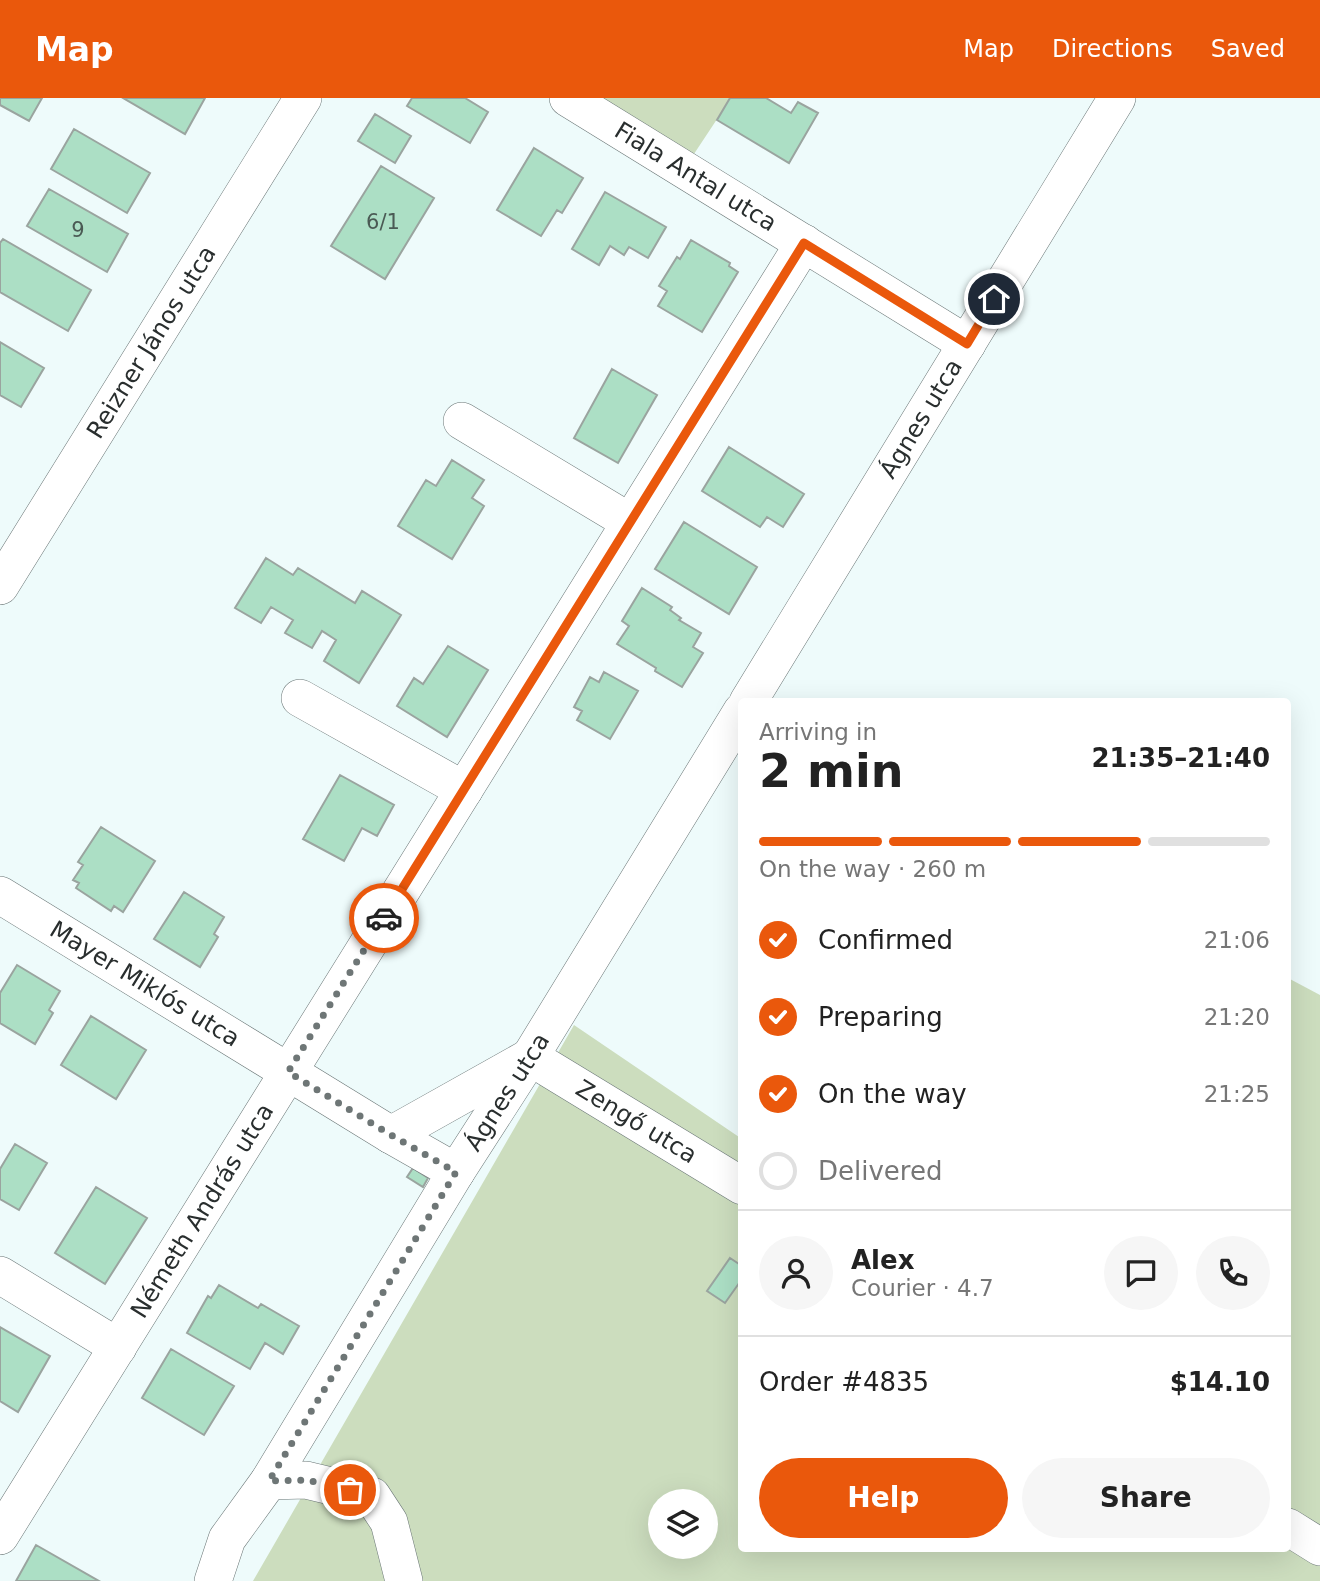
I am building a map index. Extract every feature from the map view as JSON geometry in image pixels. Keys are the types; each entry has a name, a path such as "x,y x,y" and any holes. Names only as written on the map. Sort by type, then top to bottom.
{"street":[{"name":"Reizner János utca","path":"0,586 303,98"},
{"name":"Fiala Antal utca","path":"568,98 967,344"},
{"name":"Ágnes utca","path":"750,698 1117,98"},
{"name":"Németh András utca","path":"0,1536 804,243"},
{"path":"462,421 630,522"},
{"path":"300,698 464,790"},
{"name":"Ágnes utca","path":"213,1581 227,1539 269,1481 456,1172 530,1057 738,718"},
{"name":"Mayer Miklós utca","path":"0,895 391,1135 456,1172"},
{"path":"391,1135 530,1057"},
{"name":"Zengő utca","path":"530,1057 738,1184"},
{"path":"0,1275 118,1347"},
{"path":"269,1481 306,1480 372,1496 389,1522 404,1581"},
{"path":"1291,1529 1320,1547"}],"green space":[{"path":"584,98 731,98 688,163"},
{"path":"1291,980 1320,995 1320,1581 253,1581 574,1025 738,1136 738,1552 1291,1552"}],"building":[{"path":"0,98 42,98 29,121 0,105"},
{"path":"123,98 205,98 185,134"},
{"path":"412,98 465,98 488,112 470,143 407,106"},
{"path":"730,98 766,98 791,113 798,102 818,113 789,163 717,120"},
{"path":"375,114 411,136 395,163 358,141"},
{"path":"74,129 150,173 127,213 51,169"},
{"path":"534,148 583,178 562,213 557,210 541,236 497,210"},
{"path":"381,166 434,198 385,279 331,246"},
{"path":"49,189 128,234 107,272 27,226"},
{"path":"605,192 666,227 648,258 629,247 624,255 610,246 599,265 572,249"},
{"path":"3,239 91,290 68,331 0,292 0,243"},
{"path":"691,240 730,263 729,266 738,272 702,332 658,306 667,291 659,286"},
{"path":"0,342 44,368 21,407 0,395"},
{"path":"612,369 657,395 618,463 574,438"},
{"path":"729,447 804,494 783,527 767,517 760,527 702,491"},
{"path":"452,460 484,480 472,498 484,506 452,559 398,526 426,480 436,486"},
{"path":"684,522 757,567 729,614 655,569"},
{"path":"266,558 293,575 298,568 355,603 362,591 401,615 359,683 324,661 336,640 322,631 312,648 285,633 293,620 271,607 261,623 235,608"},
{"path":"642,588 672,607 670,610 681,618 679,620 701,633 693,647 703,653 682,687 617,644 629,626 622,621"},
{"path":"448,646 488,670 447,737 397,706 414,678 423,684"},
{"path":"604,672 638,691 610,739 577,720 582,711 574,707 590,677 599,682"},
{"path":"340,775 394,805 377,836 362,828 344,861 303,839"},
{"path":"101,827 155,861 123,912 114,906 111,911 76,888 79,883 73,880 83,865 78,862"},
{"path":"184,892 224,917 214,934 218,937 200,967 154,939"},
{"path":"17,965 60,991 49,1010 53,1013 35,1044 0,1023 0,993"},
{"path":"91,1016 146,1050 116,1099 61,1065"},
{"path":"15,1144 47,1163 19,1210 0,1199 0,1169"},
{"path":"413,1168 428,1178 423,1187 407,1177"},
{"path":"96,1187 147,1218 105,1284 55,1253"},
{"path":"730,1258 738,1263 738,1285 725,1303 707,1291"},
{"path":"219,1285 258,1308 261,1304 299,1326 283,1354 265,1343 250,1369 187,1333 208,1296 211,1298"},
{"path":"0,1327 50,1356 18,1412 0,1401"},
{"path":"171,1349 234,1386 204,1435 142,1398"},
{"path":"36,1545 99,1581 16,1581"}],"way so far":[{"path":"350,1490 306,1480 269,1481 456,1172 288,1072 384,918"}],"route":[{"path":"384,918 804,243 967,344 994,299"}]}
